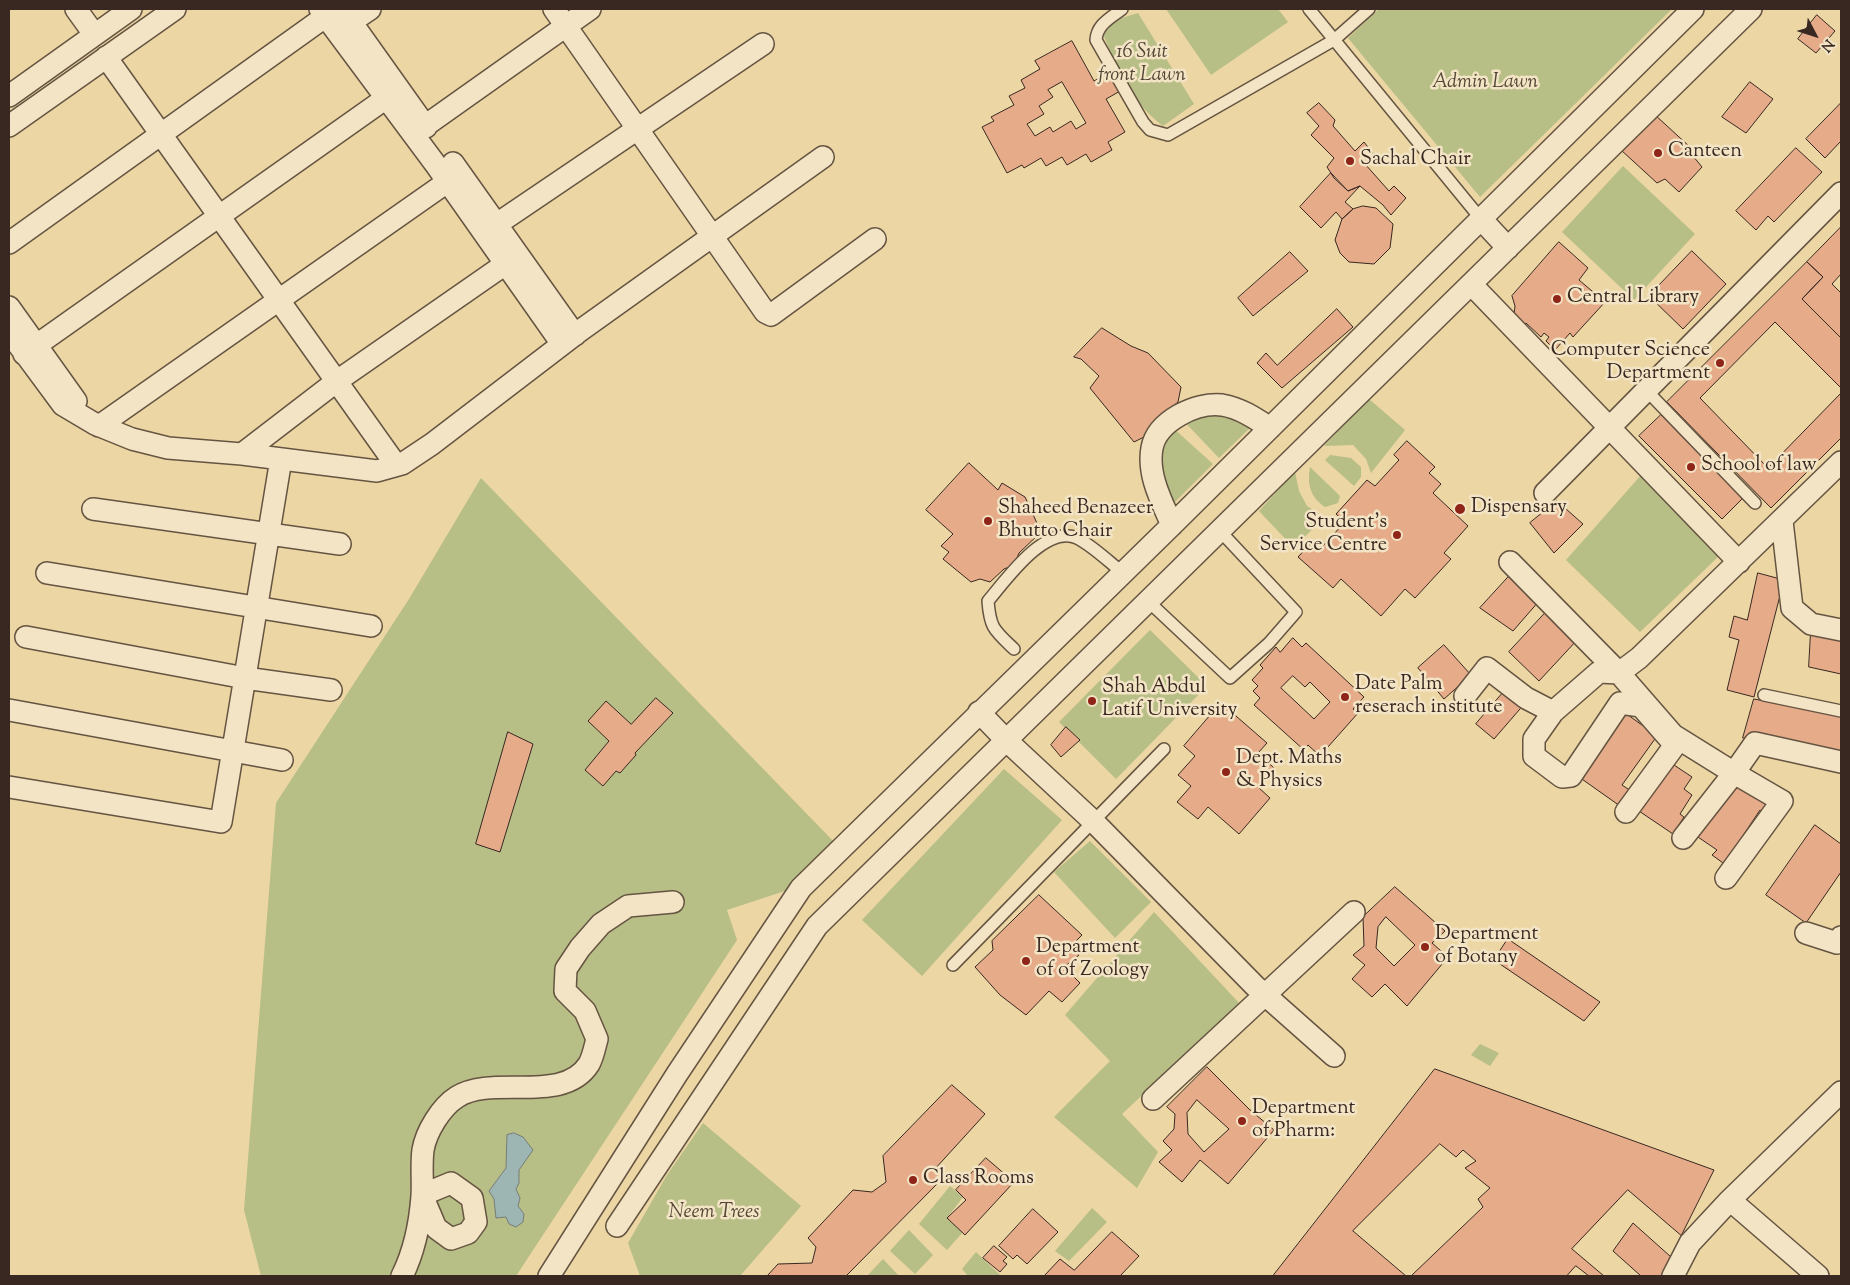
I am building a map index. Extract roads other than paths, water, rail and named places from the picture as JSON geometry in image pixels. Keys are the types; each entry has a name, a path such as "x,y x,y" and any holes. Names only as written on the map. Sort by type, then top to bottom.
{"street":[{"path":"76,9 102,28 106,57 396,465"},
{"path":"9,96 131,9"},
{"path":"9,126 174,9"},
{"path":"9,243 160,135 335,16 370,9"},
{"path":"419,130 560,17 590,9"},
{"path":"549,1276 677,1074 801,888 979,712 1172,526 1693,9"},
{"path":"617,1226 817,926 1751,9"},
{"path":"335,16 454,177 569,340"},
{"path":"560,17 639,128 765,312 771,315 875,239"},
{"path":"497,224 762,44"},
{"path":"75,48 106,57"},
{"path":"30,349 392,93"},
{"path":"9,332 30,349 97,425 132,439 168,448 242,454 377,471 396,465 432,444 569,340 823,157"},
{"path":"454,177 497,224 513,260"},
{"path":"97,425 280,300 454,177"},
{"path":"1544,493 1841,193"},
{"path":"1480,220 1508,248"},
{"path":"242,454 337,381 513,260"},
{"path":"1471,284 1739,562"},
{"path":"9,307 30,349"},
{"path":"1172,526 1152,474 1152,447 1167,423 1178,415 1192,409 1221,405 1247,413 1270,428"},
{"path":"9,787 221,822 281,459"},
{"path":"1626,812 1675,745 1641,706 1620,703 1571,776 1562,777 1534,756 1534,739 1553,712 1599,672 1619,673 1639,658 1841,462"},
{"path":"93,509 340,544"},
{"path":"1782,521 1792,608 1811,624 1841,630"},
{"path":"1510,562 1619,673 1673,735 1782,801 1726,878"},
{"path":"47,573 370,626"},
{"path":"26,637 245,678 331,690"},
{"path":"1465,696 1487,668 1526,698 1553,712"},
{"path":"9,710 282,760"},
{"path":"979,712 1007,741 1093,821 1266,996 1334,1056"},
{"path":"1683,838 1755,743 1841,762"},
{"path":"402,1276 409,1261 418,1227 422,1195 423,1148 437,1117 458,1096 488,1088 532,1088 572,1081 589,1064 598,1039 585,1011 565,991 566,969 580,948 601,924 628,906 673,902"},
{"path":"1153,1099 1266,996 1354,912"},
{"path":"1806,933 1837,943 1841,937"},
{"path":"677,1074 705,1094"},
{"path":"1673,1276 1690,1243 1730,1200 1841,1092"},
{"path":"1730,1200 1818,1276"}],"lane":[{"path":"1122,9 1096,32 1096,40 1143,122 1150,130 1168,135 1177,132 1334,40 1369,9"},
{"path":"1309,9 1480,220"},
{"path":"1647,391 1755,503"},
{"path":"1149,602 1230,678 1269,643 1296,612 1220,531"},
{"path":"1014,649 997,633 990,622 988,601 1034,549 1057,536 1069,536 1078,539 1123,573"},
{"path":"1764,695 1841,711"},
{"path":"953,965 1164,748"}],"water":[{"path":"514,1133 523,1137 533,1150 519,1170 519,1183 516,1189 520,1198 518,1206 524,1214 523,1222 516,1227 509,1224 506,1217 496,1218 494,1199 489,1191 506,1168 507,1135"}],"place":[{"name":"Canteen","path":"1658,153"},
{"name":"Sachal Chair","path":"1350,161"},
{"name":"Central Library","path":"1557,299"},
{"name":"Computer Science Department","path":"1720,363"},
{"name":"School of law","path":"1691,467"},
{"name":"Dispensary","path":"1460,509"},
{"name":"Shaheed Benazeer Bhutto Chair","path":"988,521"},
{"name":"Student's Service Centre","path":"1397,535"},
{"name":"Date Palm reserach institute","path":"1345,697"},
{"name":"Shah Abdul Latif University","path":"1092,701"},
{"name":"Dept. Maths & Physics","path":"1226,772"},
{"name":"Department of Botany","path":"1425,947"},
{"name":"Department of of Zoology","path":"1026,961"},
{"name":"Department of Pharm:","path":"1242,1121"},
{"name":"Class Rooms","path":"913,1180"}],"park label":[{"name":"16 Suit front Lawn","path":"1142,66"},
{"name":"Admin Lawn","path":"1485,84"},
{"name":"Neem Trees","path":"714,1214"}]}
